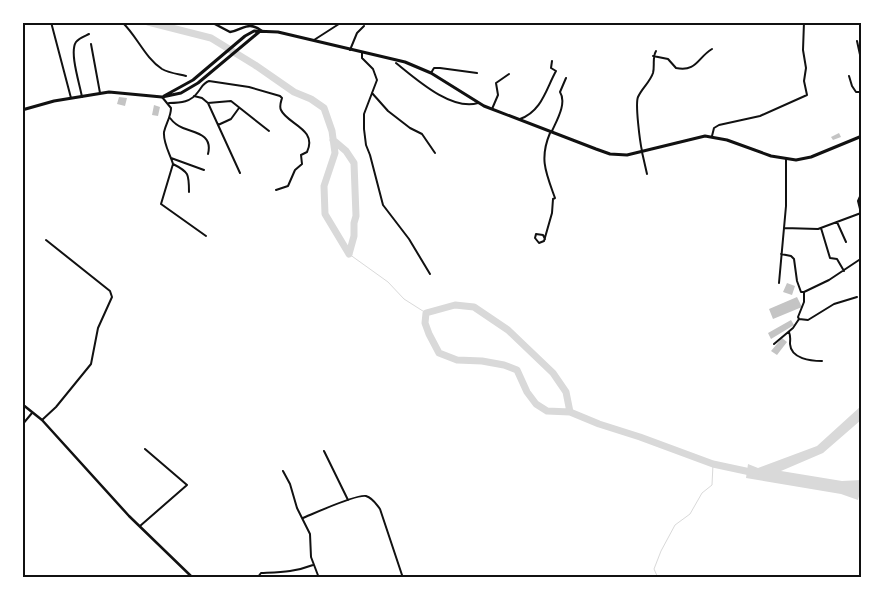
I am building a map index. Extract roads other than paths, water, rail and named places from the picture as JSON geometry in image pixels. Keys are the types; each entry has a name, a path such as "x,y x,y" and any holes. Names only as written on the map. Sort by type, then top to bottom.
{"highway":[{"path":"22,110 42,104 100,93 117,92 163,96 170,94 193,80 240,39 257,32 278,32 405,62 430,73 492,110 610,154 627,155 690,138 712,136 772,156 796,160 811,157 861,137"}],"street":[{"path":"51,22 71,98"},
{"path":"122,22 161,68 186,76"},
{"path":"211,22 230,32 250,26 256,27 257,32"},
{"path":"314,40 342,22"},
{"path":"712,136 714,128 719,125 760,116 807,95 804,81 806,68 803,50 804,22"},
{"path":"350,50 358,31 364,26"},
{"path":"82,97 74,59 74,47 77,41 90,34"},
{"path":"857,41 862,64"},
{"path":"92,44 100,93"},
{"path":"653,56 668,58 676,68 684,69 693,67 712,49"},
{"path":"647,174 639,138 637,103 638,97 652,76 653,56 656,50"},
{"path":"362,53 362,58 373,69 376,77 376,84 364,114 364,134 383,205 409,239 430,274"},
{"path":"518,120 529,116 539,106 556,71 551,68 552,61"},
{"path":"396,63 432,89 458,103 467,105 478,103"},
{"path":"430,73 434,68 477,73"},
{"path":"492,110 498,95 496,83 509,74"},
{"path":"849,76 854,90 862,92"},
{"path":"544,239 552,213 553,199 555,198 547,177 544,148 562,108 560,92 566,78"},
{"path":"169,103 185,102 194,96 204,84 211,81 249,87 276,94 281,98 281,110 306,132 309,146 307,152 301,155 302,164 294,170 288,186 276,190"},
{"path":"372,93 388,111 410,128 422,134 435,153"},
{"path":"163,96 172,110 164,134 173,164 161,204 206,236"},
{"path":"194,96 202,98 208,103 240,173"},
{"path":"208,103 231,101 269,131"},
{"path":"218,125 231,119 239,107"},
{"path":"170,118 183,128 196,132 207,140 209,145 208,154"},
{"path":"171,158 204,170"},
{"path":"779,284 786,206 786,159"},
{"path":"173,164 187,172 190,192"},
{"path":"862,192 858,200 862,217"},
{"path":"784,228 821,228 861,213"},
{"path":"837,222 846,242"},
{"path":"821,228 830,258 837,258 844,270"},
{"path":"42,420 56,407 91,364 98,328 112,297 110,291 46,240"},
{"path":"781,254 791,256 794,259 798,285 800,290 804,292"},
{"path":"804,292 862,258"},
{"path":"774,344 789,332 799,320 804,302 804,292"},
{"path":"799,320 808,320 834,304 857,297"},
{"path":"789,332 791,338 790,347 798,356 811,361 822,361"},
{"path":"22,404 42,420 140,526 194,578"},
{"path":"22,425 32,412"},
{"path":"140,526 187,485 145,449"},
{"path":"324,451 348,500"},
{"path":"284,471 297,508 310,534 310,557 319,578"},
{"path":"303,518 348,500 368,496 380,510 403,578"},
{"path":"257,578 261,573 299,570 313,565"}],"waterway":[{"path":"148,22 211,38 294,92 311,99 324,108 332,131 335,153 324,186 325,214 349,254"},
{"path":"333,140 346,151 354,163 356,216 354,236 349,254"},
{"path":"349,254 388,282 404,299 426,313"},
{"path":"570,412 566,392 553,373 508,330 474,307 455,305 426,313 425,323 439,353 457,360 482,361 504,365 517,370 527,392 536,404 547,411 570,412 713,464 755,473"},
{"path":"658,578 654,569 661,551 675,525 690,514 702,493 712,485 713,464"}]}
